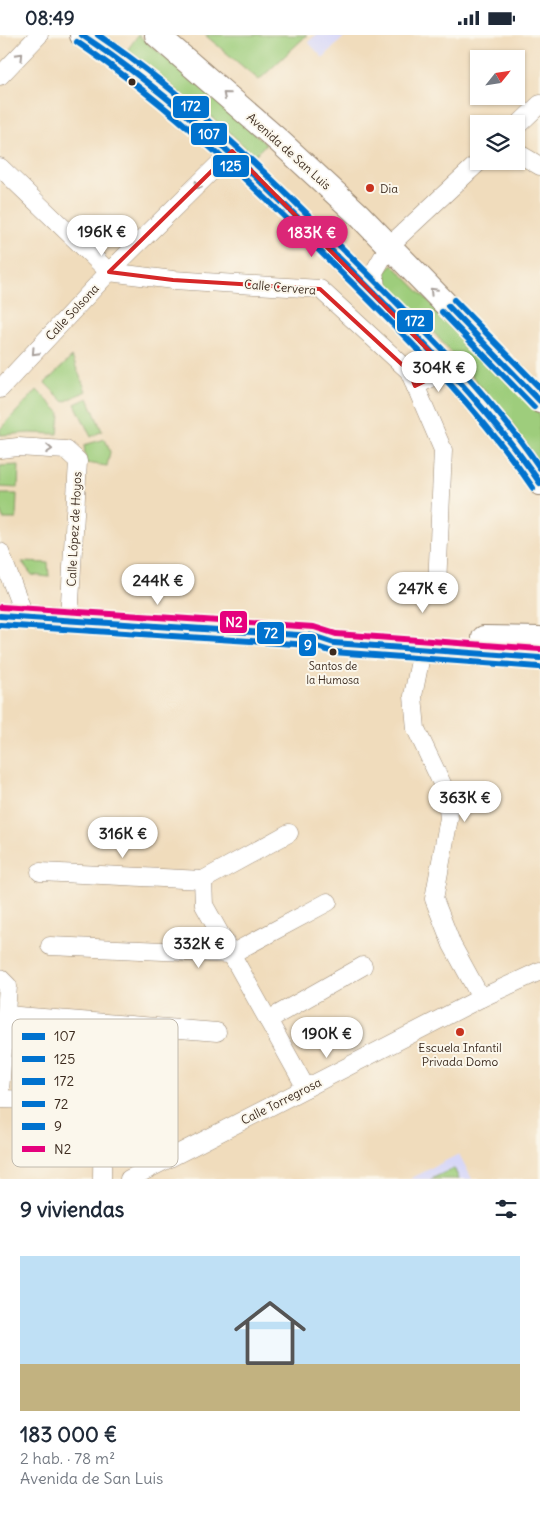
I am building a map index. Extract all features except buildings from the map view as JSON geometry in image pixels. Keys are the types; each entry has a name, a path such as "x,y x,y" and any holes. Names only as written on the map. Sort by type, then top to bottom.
{"street":[{"path":"0,76 39,35"},
{"path":"82,35 114,55 182,107 232,151 377,294 478,402 540,483"},
{"name":"Avenida de San Luis","path":"157,35 279,141 359,215 540,401"},
{"path":"525,118 540,104"},
{"name":"Calle Solsona","path":"0,389 109,272 232,151"},
{"path":"525,157 540,165"},
{"path":"0,167 109,272"},
{"path":"377,294 374,271 389,246 470,170"},
{"name":"Calle Cervera","path":"109,272 173,280 320,289 409,371 443,450 436,586"},
{"path":"415,386 448,370"},
{"name":"Calle López de Hoyos","path":"0,449 18,447 66,450 78,461 69,620"},
{"path":"0,552 25,617"},
{"path":"0,616 313,636 334,643 540,658"},
{"path":"313,636 335,629 540,639"},
{"path":"422,650 413,696 416,729 446,792 449,818 434,899 452,945 481,998"},
{"path":"40,871 204,880 289,833"},
{"path":"204,880 204,905 306,1088"},
{"path":"50,946 231,954 328,902"},
{"path":"268,1020 362,966"},
{"name":"Calle Torregrosa","path":"178,1154 481,998 540,971"},
{"path":"0,978 8,986 0,1084"},
{"path":"6,1015 55,1019"},
{"path":"178,1029 216,1032"},
{"name":"Calle Torregrosa","path":"129,1179 152,1167"}],"highlighted area":[{"path":"232,151 448,370 415,386 409,371 320,289 173,280 109,272"}],"shaded area":[{"path":"316,35 346,35 323,58 308,42"},
{"path":"459,1154 472,1179 410,1179"}],"green space":[{"path":"138,35 218,101 266,144 254,156 224,127 126,52"},
{"path":"205,35 307,35 259,80"},
{"path":"393,265 540,414 540,466 485,391 435,334 390,289 385,272"},
{"path":"72,357 86,391 64,402 45,383"},
{"path":"37,390 60,413 58,434 0,435 0,429"},
{"path":"88,398 102,431 91,437 75,404"},
{"path":"105,439 110,452 107,466 86,463 84,445"},
{"path":"19,465 18,488 0,487 0,466"},
{"path":"0,494 17,494 16,519 3,519 0,511"},
{"path":"22,562 48,563 49,577 32,575"},
{"path":"454,1168 459,1179 431,1179"}],"transit line":[{"name":"107","path":"82,35 185,113 310,230 446,367 495,423 540,483"},
{"name":"172","path":"98,35 165,84 197,111 318,225 399,305 473,383 540,468"},
{"name":"125","path":"77,42 147,93 180,121 244,178 306,238 440,373 489,429 533,488"},
{"name":"172","path":"454,300 540,388"},
{"name":"107","path":"448,306 540,401"},
{"name":"125","path":"442,312 534,407"},
{"name":"N2","path":"1,607 314,627 336,634 540,649"},
{"name":"72","path":"0,616 313,636 334,643 540,658"},
{"name":"9","path":"0,625 311,645 333,652 539,667"}],"place":[{"name":"Dia","path":"370,188"},
{"name":"Santos de la Humosa","path":"333,652"},
{"name":"Escuela Infantil Privada Domo","path":"460,1032"}]}
